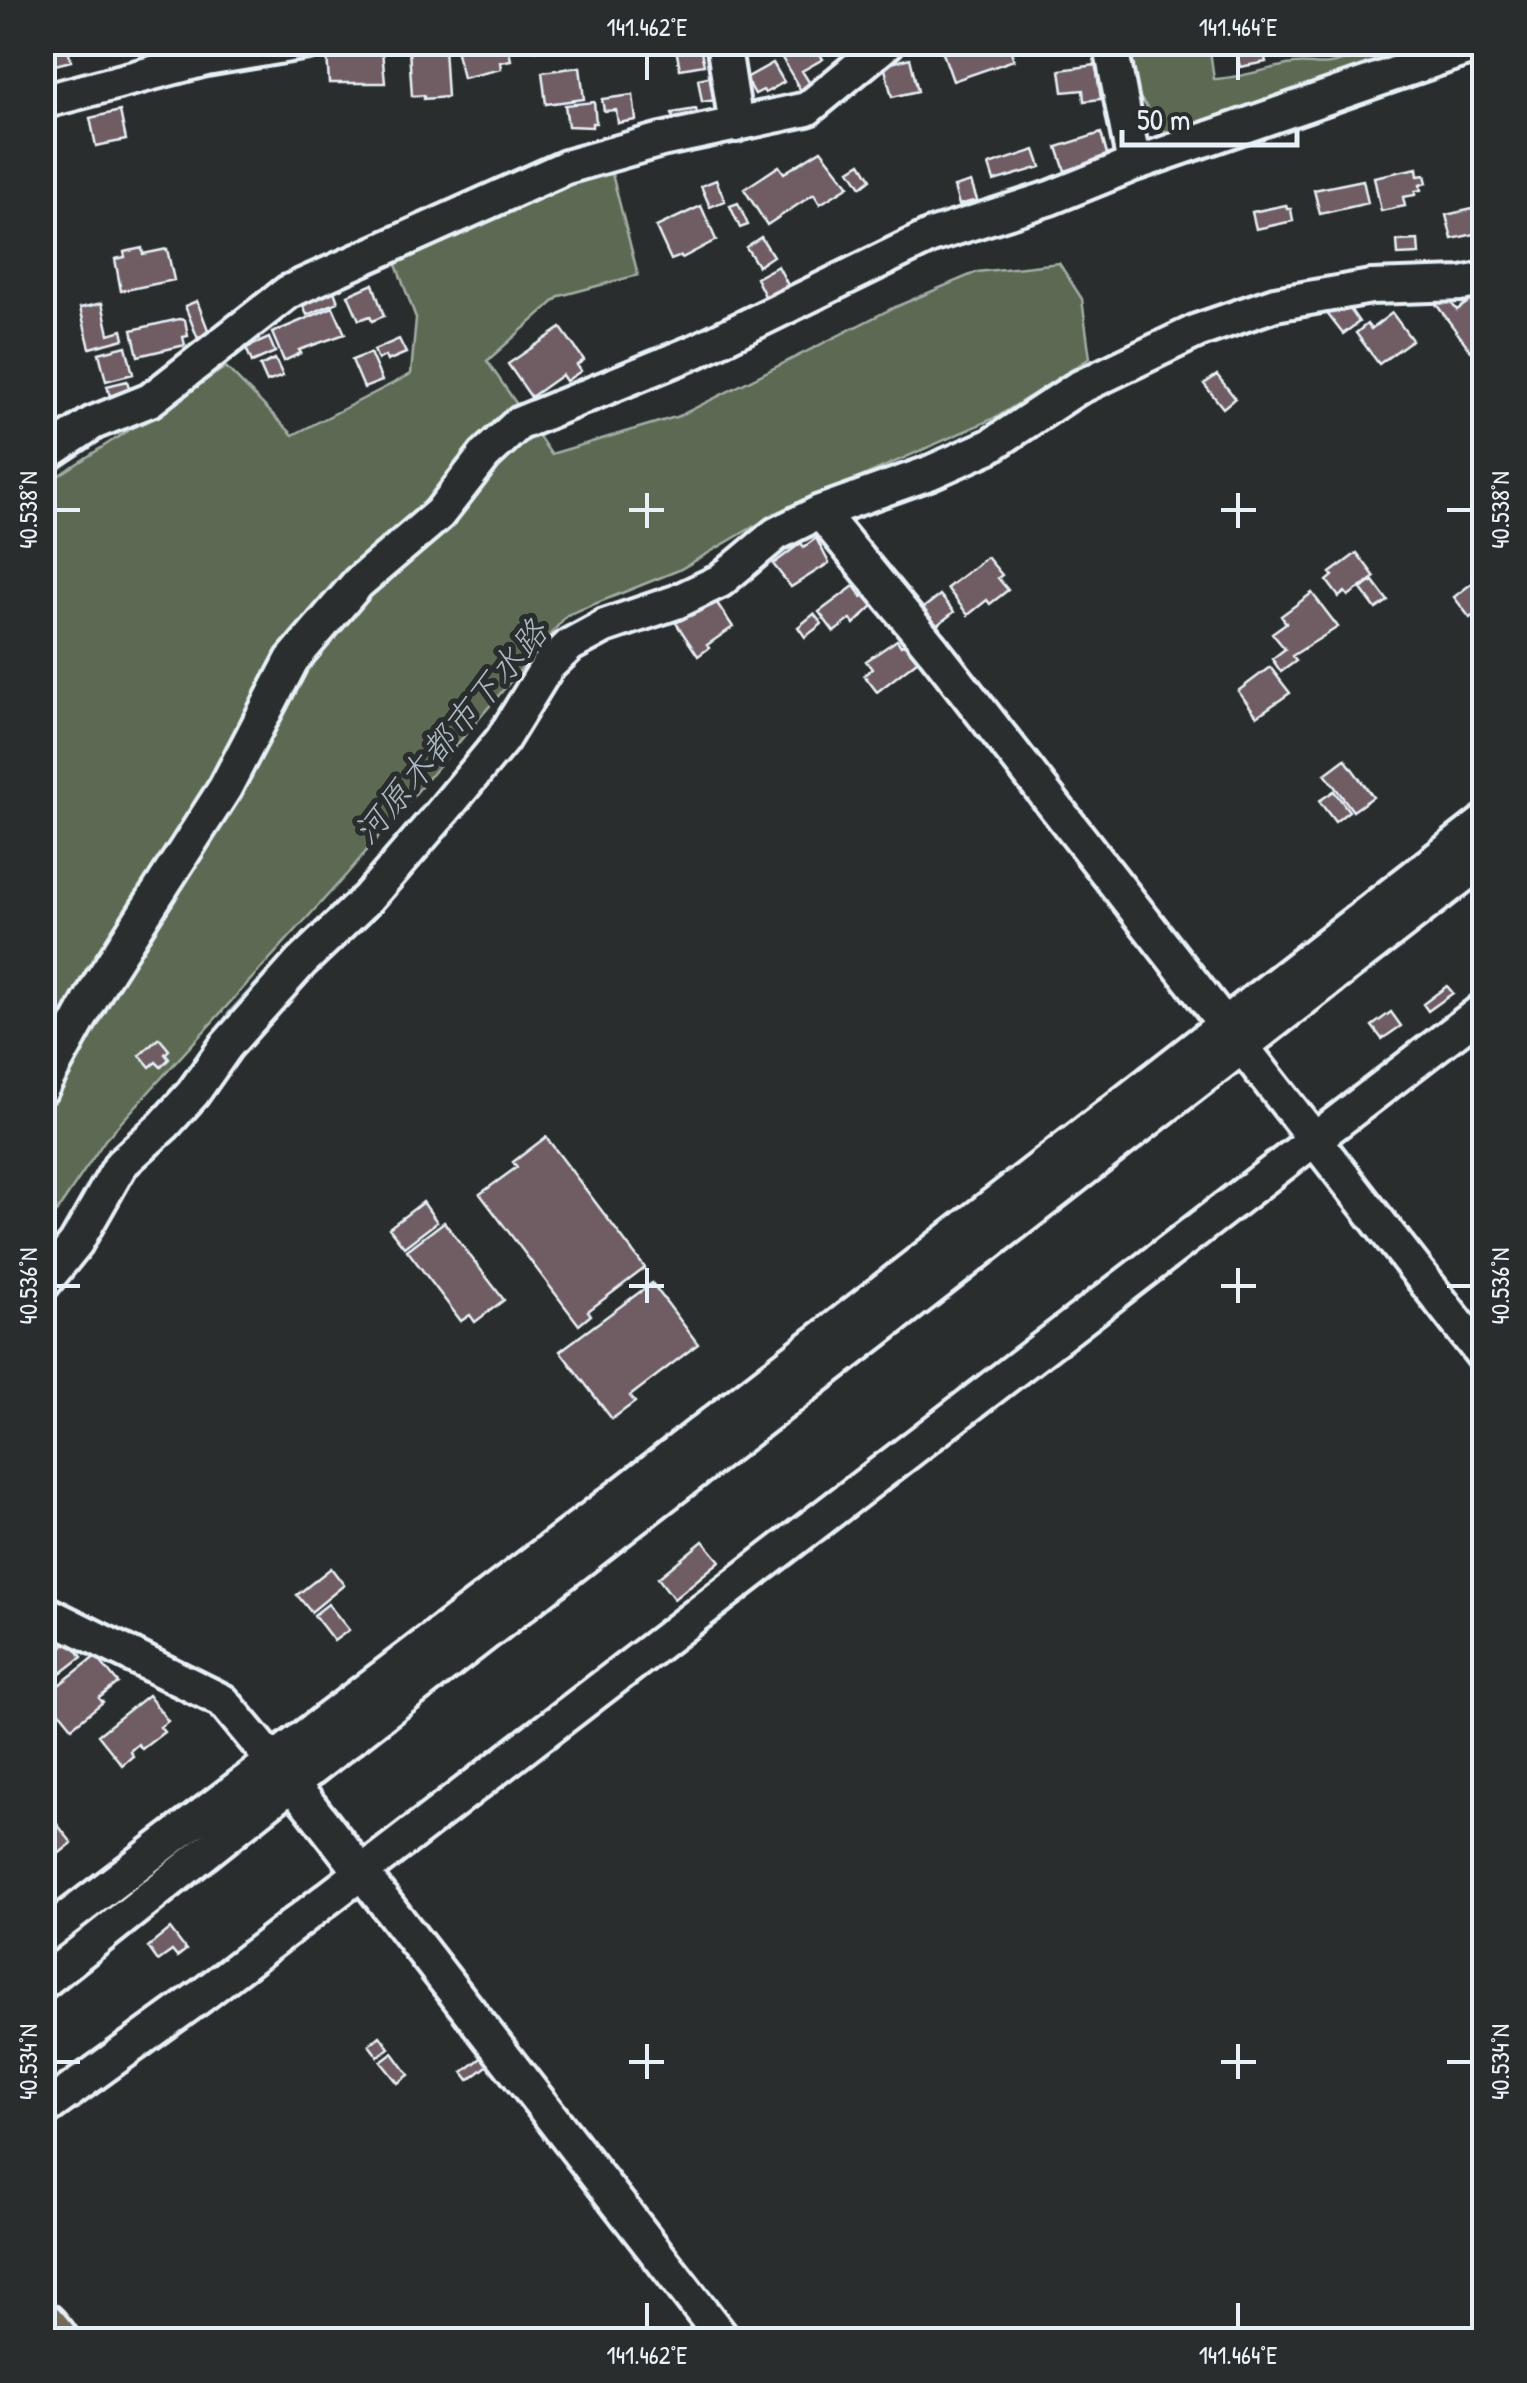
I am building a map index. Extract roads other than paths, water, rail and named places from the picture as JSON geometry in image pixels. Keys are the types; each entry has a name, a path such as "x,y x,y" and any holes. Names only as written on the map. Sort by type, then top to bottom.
{"highway":[{"path":"42,2328 52,2340"}],"street":[{"path":"42,102 206,59 308,42"},
{"path":"722,42 736,125"},
{"path":"42,456 93,423 150,400 288,292 343,265 566,167 661,140 807,109 888,42"},
{"path":"1110,42 1134,164"},
{"path":"42,1088 101,980 225,788 292,660 358,582 440,514 485,454 518,424 696,351 931,236 1050,198 1134,164 1484,43"},
{"path":"42,1284 76,1243 121,1164 174,1114 226,1046 301,962 368,898 426,831 502,740 546,667 570,645 605,626 676,602 720,581 776,534 820,512 930,473 990,446 1110,371 1197,331 1274,304 1371,288 1462,284 1484,279"},
{"path":"820,512 946,666 1484,1357"},
{"path":"1234,1037 1484,822"},
{"path":"42,1984 282,1771 594,1516 1234,1037 1484,860"},
{"path":"42,2111 202,1996 1484,1009"},
{"path":"42,1611 223,1701 282,1771 724,2340"},
{"path":"42,1937 282,1771"}],"waterway":[{"name":"河原木都市下水路","path":"174,1091 233,1012 289,952"},
{"path":"1469,1000 1484,988"}]}
